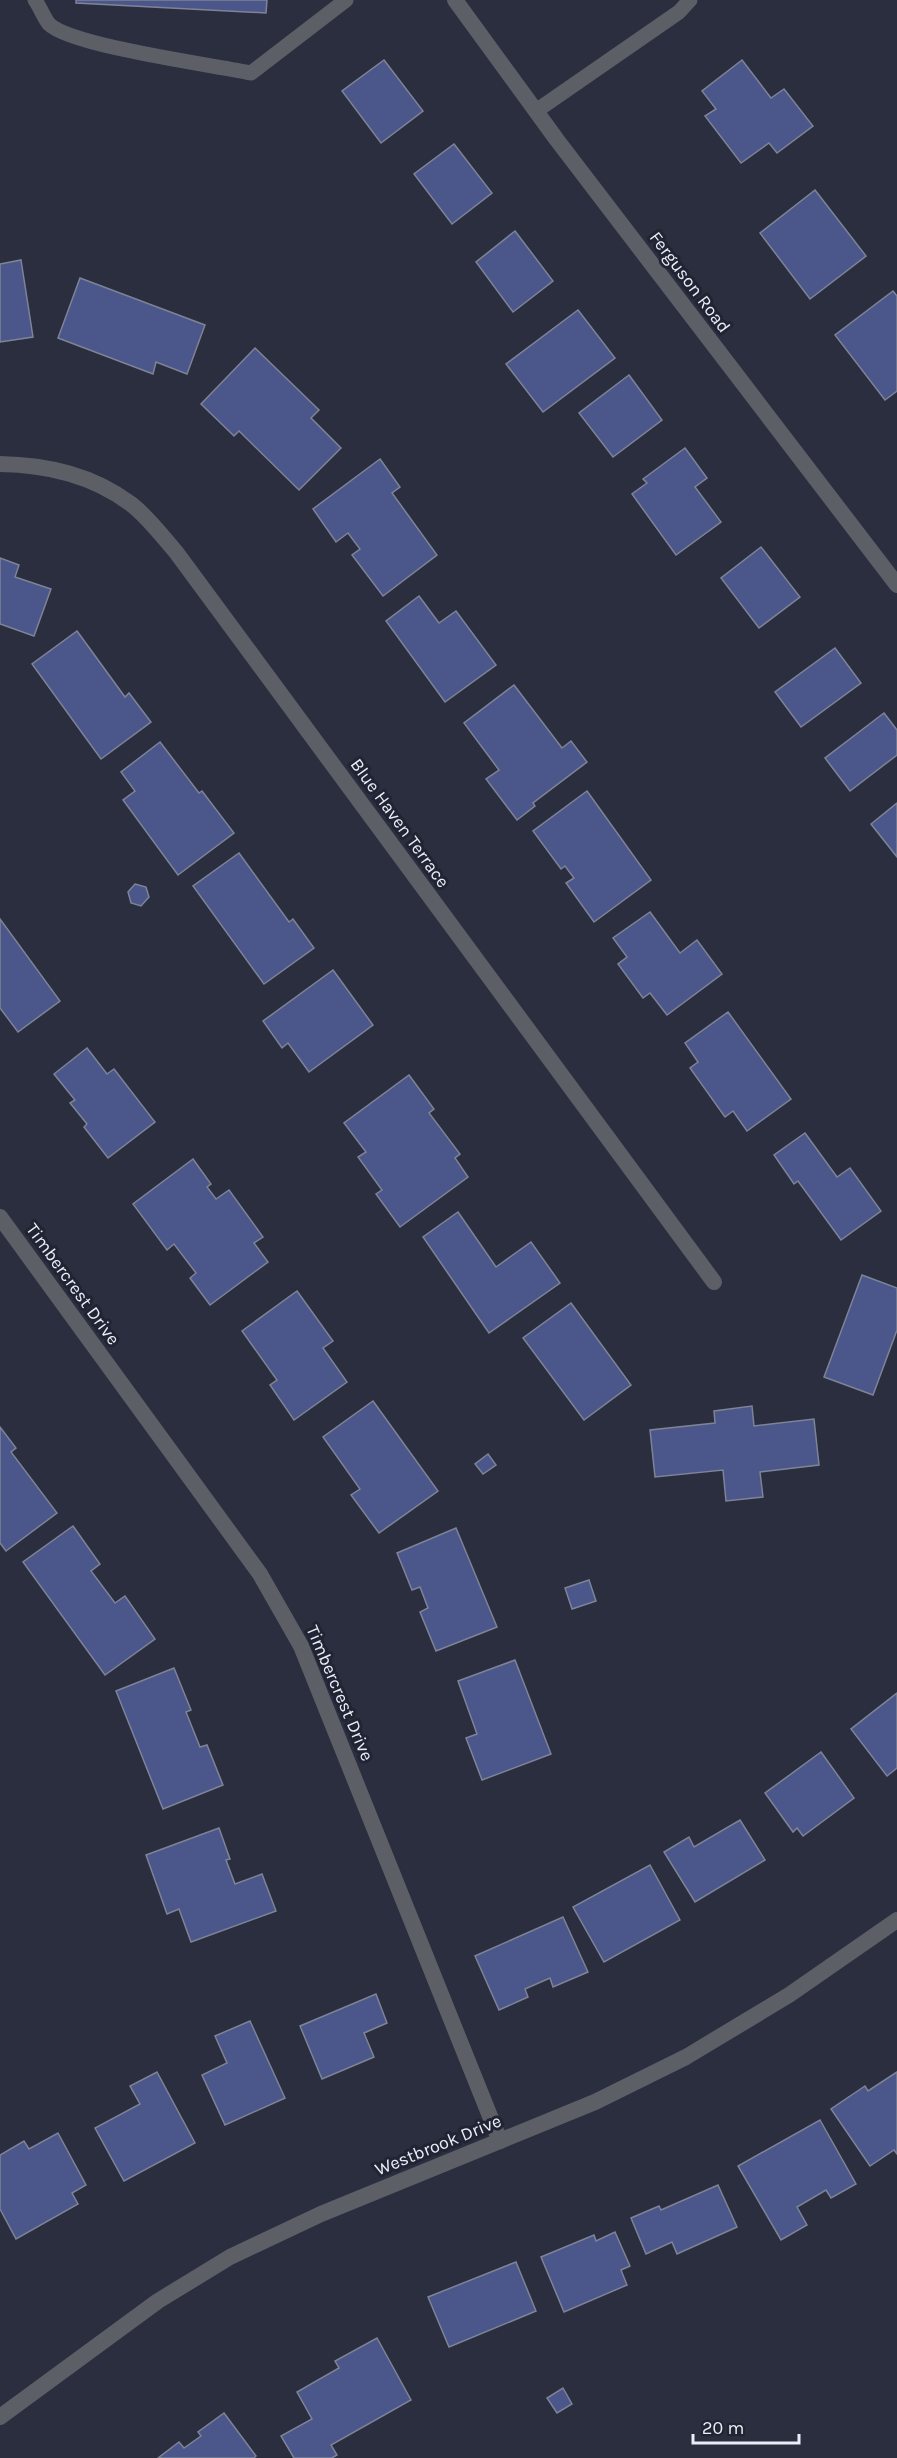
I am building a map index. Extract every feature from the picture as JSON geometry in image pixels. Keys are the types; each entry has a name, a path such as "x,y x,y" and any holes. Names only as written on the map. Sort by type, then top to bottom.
{"street":[{"name":"Ferguson Road","path":"455,0 536,111 897,585"},
{"name":"Blue Haven Terrace","path":"0,464 46,467 69,472 103,486 133,506 176,552 714,1282"},
{"name":"Timbercrest Drive","path":"0,1218 260,1574 301,1646 500,2141"},
{"name":"Westbrook Drive","path":"0,2417 158,2301 230,2257 321,2214 595,2102 686,2057 789,1995 897,1920"}],"lane":[{"path":"35,0 50,24 69,35 103,44 251,73 346,0"},
{"path":"536,111 679,12 690,0"}],"building":[{"path":"76,0 267,0 266,13 76,3"},
{"path":"384,60 423,111 381,143 342,91"},
{"path":"742,60 771,98 784,89 813,126 777,153 769,143 741,163 705,116 716,109 702,91"},
{"path":"454,144 492,193 452,224 414,174"},
{"path":"815,190 866,256 810,299 760,233"},
{"path":"515,231 553,281 513,312 476,262"},
{"path":"21,260 33,337 0,342 0,264"},
{"path":"80,278 205,325 187,374 156,362 153,374 58,338"},
{"path":"893,291 897,296 897,391 885,400 835,335"},
{"path":"578,310 615,358 543,412 506,364"},
{"path":"255,348 319,410 311,418 341,448 299,490 239,431 234,436 201,404"},
{"path":"629,375 662,420 613,457 579,413"},
{"path":"685,448 707,478 695,487 721,522 676,555 632,494 647,483 643,479"},
{"path":"380,459 400,487 392,493 437,555 383,596 352,555 360,549 348,533 336,542 313,509"},
{"path":"761,547 800,597 759,628 721,578"},
{"path":"0,558 19,565 15,577 51,589 34,636 0,624"},
{"path":"419,596 439,623 456,611 496,665 445,702 386,621"},
{"path":"77,631 125,697 129,693 151,722 101,759 32,664"},
{"path":"835,648 861,683 801,727 775,692"},
{"path":"514,685 562,748 571,741 587,762 533,803 535,806 517,820 486,779 499,770 464,723"},
{"path":"884,713 897,730 897,755 850,791 825,758"},
{"path":"160,742 199,793 202,791 234,833 178,875 123,800 135,791 121,772"},
{"path":"587,791 651,880 594,922 566,883 574,878 565,866 561,869 533,831"},
{"path":"897,803 897,857 871,824"},
{"path":"239,853 289,922 293,919 314,948 264,984 193,886"},
{"path":"135,884 146,887 149,897 141,906 131,903 128,892"},
{"path":"650,912 680,953 697,940 722,974 667,1015 650,993 643,998 618,964 627,957 613,938"},
{"path":"0,919 60,1001 18,1032 0,1008"},
{"path":"333,970 373,1025 309,1072 288,1043 282,1048 263,1021"},
{"path":"728,1012 791,1099 747,1131 733,1111 725,1117 690,1068 698,1062 685,1043"},
{"path":"87,1048 107,1074 114,1069 155,1122 108,1158 84,1127 87,1124 70,1103 75,1100 54,1074"},
{"path":"409,1075 434,1109 429,1113 460,1154 455,1158 468,1177 400,1227 376,1194 382,1190 358,1157 366,1152 344,1123"},
{"path":"805,1133 837,1177 850,1168 881,1211 841,1240 798,1181 794,1184 774,1155"},
{"path":"193,1159 211,1184 207,1187 216,1199 229,1190 263,1237 254,1243 268,1262 210,1305 190,1278 196,1273 174,1244 167,1250 133,1204"},
{"path":"458,1212 496,1267 531,1242 560,1283 489,1333 423,1237"},
{"path":"862,1275 897,1288 897,1330 873,1395 824,1377"},
{"path":"297,1291 333,1341 323,1348 347,1382 294,1420 270,1385 277,1380 242,1331"},
{"path":"571,1303 631,1385 584,1420 523,1338"},
{"path":"373,1401 438,1491 379,1533 351,1495 360,1489 323,1437"},
{"path":"752,1406 754,1426 814,1419 819,1465 760,1472 763,1497 726,1501 723,1470 655,1477 650,1430 715,1423 714,1411"},
{"path":"0,1427 16,1448 11,1452 57,1513 6,1551 0,1543"},
{"path":"488,1454 496,1465 483,1474 475,1464"},
{"path":"73,1526 100,1564 91,1571 115,1603 125,1596 155,1639 105,1675 23,1562"},
{"path":"456,1528 497,1627 436,1651 420,1612 428,1608 420,1587 412,1590 397,1553"},
{"path":"589,1580 596,1601 572,1609 565,1588"},
{"path":"515,1660 551,1754 482,1780 466,1738 477,1734 458,1681"},
{"path":"174,1668 191,1710 186,1712 200,1747 207,1745 223,1785 163,1809 116,1691"},
{"path":"897,1693 897,1768 887,1776 851,1729"},
{"path":"821,1752 854,1798 803,1836 797,1828 793,1832 765,1793"},
{"path":"740,1820 765,1860 695,1902 664,1852 689,1837 694,1847"},
{"path":"219,1828 230,1859 226,1860 235,1884 262,1874 276,1911 191,1942 179,1909 167,1914 146,1855"},
{"path":"650,1865 680,1920 604,1962 573,1907"},
{"path":"563,1917 588,1972 553,1987 550,1978 525,1989 528,1997 499,2010 475,1956"},
{"path":"376,1994 387,2023 364,2033 374,2057 322,2079 300,2026"},
{"path":"250,2021 285,2098 225,2125 202,2075 227,2063 215,2036"},
{"path":"157,2072 195,2143 124,2181 95,2128 140,2104 130,2086"},
{"path":"897,2072 897,2154 894,2150 870,2166 831,2109 865,2086 868,2091"},
{"path":"820,2120 856,2184 831,2198 826,2190 797,2207 807,2225 781,2240 738,2166"},
{"path":"58,2133 86,2185 72,2193 78,2204 16,2239 0,2209 0,2155 24,2141 29,2149"},
{"path":"718,2185 737,2227 677,2254 672,2242 646,2254 631,2218 659,2206 661,2210"},
{"path":"615,2232 630,2266 621,2270 627,2285 564,2312 541,2257 594,2235 596,2241"},
{"path":"516,2262 536,2311 449,2347 428,2297"},
{"path":"377,2338 411,2400 331,2445 337,2455 332,2458 294,2458 281,2436 312,2419 297,2392 339,2368 335,2361"},
{"path":"563,2388 572,2404 557,2413 547,2398"},
{"path":"224,2413 256,2456 254,2458 158,2458 179,2442 184,2448 201,2436 198,2432"}]}
